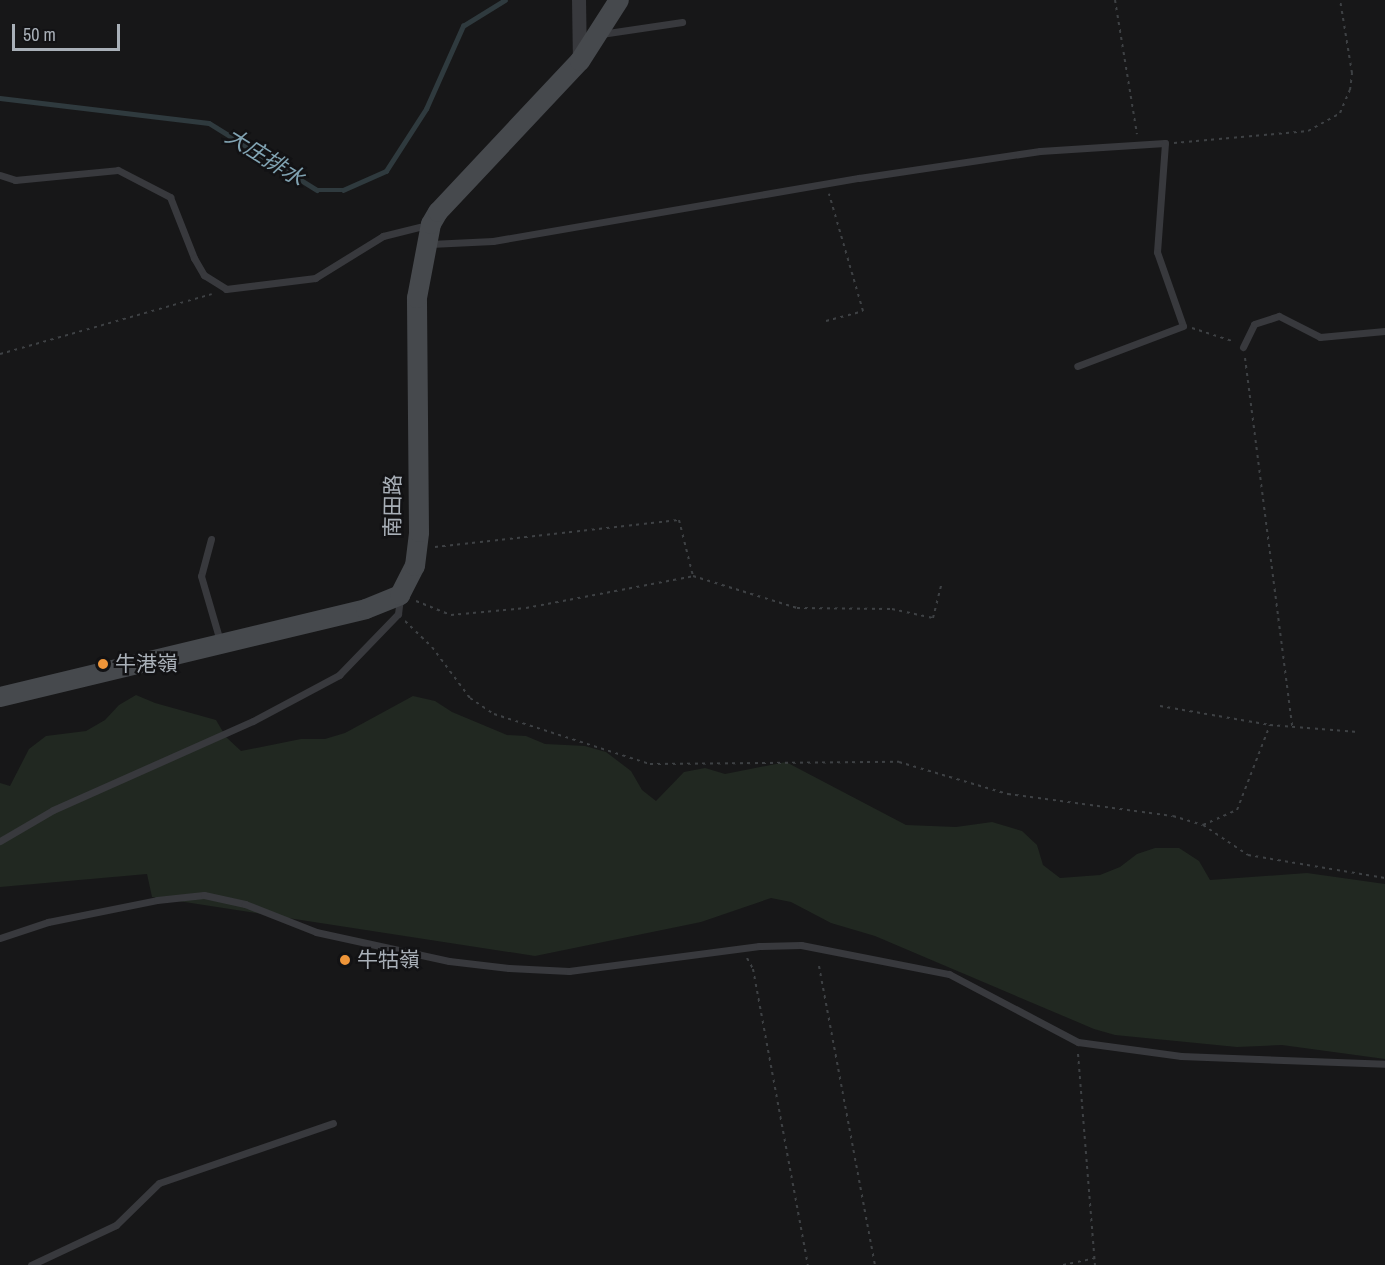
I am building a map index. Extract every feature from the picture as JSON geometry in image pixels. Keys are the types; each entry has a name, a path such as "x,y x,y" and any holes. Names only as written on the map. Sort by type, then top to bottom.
{"main road":[{"name":"南田路","path":"399,604 415,566 417,298 431,224 438,212 580,61 620,0"},
{"path":"0,697 366,609 399,604"}],"street":[{"path":"579,0 580,61"}],"lane":[{"path":"596,35 682,22"},
{"path":"428,244 493,241 1040,151 1165,143 1157,252 1183,326 1077,366"},
{"path":"0,175 15,180 118,170 170,197 194,258 204,275 226,290 315,278 383,236 431,224"},
{"path":"1243,346 1254,324 1279,316 1320,337 1385,331"},
{"path":"211,539 201,576 221,644"},
{"path":"0,841 53,810 253,720 339,675 399,604"},
{"path":"0,938 70,917 157,900 204,895 245,904 316,932 448,961 509,968 569,971 740,949 801,945 949,974 1078,1042 1181,1056 1385,1064"},
{"path":"31,1265 116,1225 159,1183 333,1123"}],"path":[{"path":"1115,0 1139,143"},
{"path":"1165,143 1308,131 1340,113 1350,90 1352,73 1340,0"},
{"path":"826,186 863,311 826,321"},
{"path":"0,354 226,290"},
{"path":"1183,326 1231,340 1243,346 1292,727"},
{"path":"416,549 679,520 693,576"},
{"path":"399,604 451,615 526,608 693,576 797,608 891,609 933,618 942,585"},
{"path":"399,604 470,698 494,714 650,764 899,762 1008,794 1173,816 1203,825 1248,855 1385,878"},
{"path":"1160,706 1270,725 1358,732"},
{"path":"1203,825 1237,810 1270,725"},
{"path":"740,949 753,969 808,1265"},
{"path":"819,966 875,1265"},
{"path":"1078,1042 1095,1265"},
{"path":"1063,1265 1095,1258"}],"shaded area":[{"path":"136,695 155,703 216,720 226,737 241,751 301,739 325,739 345,733 413,696 435,701 452,712 507,735 526,736 545,744 585,746 606,752 631,771 642,790 656,801 684,772 705,768 725,774 786,762 906,825 956,827 992,822 1022,831 1037,845 1043,865 1060,878 1100,875 1120,867 1137,854 1155,848 1179,848 1199,861 1210,880 1307,873 1385,884 1385,1059 1282,1045 1237,1047 1115,1035 1094,1029 875,936 831,923 791,902 771,898 701,922 535,956 152,897 147,874 0,887 0,783 10,786 29,749 46,736 86,731 105,720 119,705"}],"waterway":[{"name":"大庄排水","path":"0,98 209,123 317,190 343,190 386,171 426,109 463,26 505,0"}],"place":[{"name":"牛港嶺","path":"103,664"},
{"name":"牛牯嶺","path":"345,960"}]}
